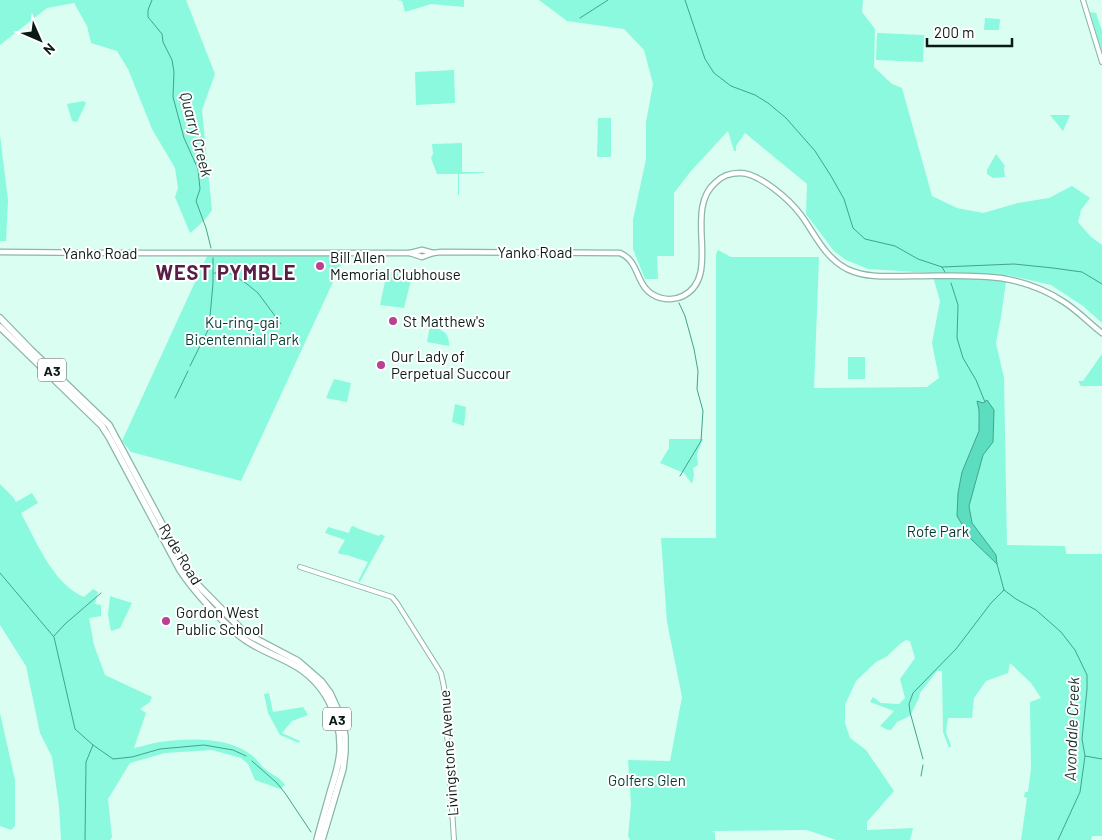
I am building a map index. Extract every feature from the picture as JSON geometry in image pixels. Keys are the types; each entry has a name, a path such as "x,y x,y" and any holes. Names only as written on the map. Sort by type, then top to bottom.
{"highway":[{"name":"Ryde Road","path":"0,318 108,425 183,563 198,585 242,631 298,661 321,681 330,693 341,717 345,736 345,752 343,769 322,840"},
{"name":"Ryde Road","path":"0,326 102,426 180,570 194,589 239,635 251,644 304,671 327,698 337,719 340,752 317,840"}],"main road":[{"name":"Yanko Road","path":"0,252 620,253 627,256 633,264 646,289 658,297 673,299 687,294 694,287 701,273 701,212 706,194 711,186 722,177 734,173 747,174 763,180 794,207 826,252 836,262 850,270 874,276 975,276 1014,280 1035,286 1056,297 1073,308 1102,333"}],"street":[{"path":"1082,0 1102,62"},
{"name":"Livingstone Avenue","path":"300,567 392,597 441,673 444,687 454,840"}],"green space":[{"path":"0,0 186,0 215,74 202,110 212,210 190,233 175,197 178,188 175,168 152,129 128,69 117,51 91,43 87,26 74,3 47,8 0,45"},
{"path":"397,0 464,0 464,7 431,4 405,12 402,1"},
{"path":"539,0 863,0 862,12 875,29 874,67 892,84 902,88 932,196 957,208 983,213 1018,203 1049,198 1072,186 1090,198 1081,210 1078,222 1090,236 1102,245 1102,323 1083,306 1051,285 1007,275 996,343 1004,378 1007,545 1065,546 1066,554 1102,554 1102,836 1092,836 1091,840 1021,840 1027,798 1024,797 1025,792 1028,792 1031,769 1030,702 1041,698 1031,683 1010,663 1008,673 986,681 974,698 972,718 948,718 946,732 951,746 949,748 943,732 942,671 937,671 920,693 910,716 897,722 891,730 880,726 894,711 870,702 873,697 881,703 899,704 905,698 900,679 915,658 910,641 906,640 886,657 876,662 856,681 845,705 845,723 850,738 866,750 894,791 867,822 867,830 913,828 910,840 836,840 807,830 712,831 715,833 715,840 630,840 628,836 631,804 628,760 670,761 682,697 667,622 661,538 716,538 716,254 718,250 731,257 819,257 814,388 927,387 939,378 932,343 940,301 932,273 868,269 846,260 834,251 806,214 807,184 745,133 736,146 736,151 734,151 728,131 691,171 674,193 674,256 657,256 658,279 645,279 633,249 633,220 646,159 646,122 653,84 644,50 624,29 567,21"},
{"path":"1090,12 1096,13 1102,31 1102,53"},
{"path":"985,18 1000,19 999,30 984,30"},
{"path":"877,33 924,35 923,62 876,60"},
{"path":"454,70 455,103 416,105 415,72"},
{"path":"84,101 86,103 77,122 72,121 67,104"},
{"path":"1050,115 1070,115 1063,131"},
{"path":"598,118 611,118 611,157 597,157"},
{"path":"0,135 8,200 6,241 0,241"},
{"path":"462,143 462,172 484,173 459,174 458,195 458,174 437,174 431,158 433,154 432,144"},
{"path":"996,154 1005,166 1005,177 993,178 987,174 987,170"},
{"name":"Ku-ring-gai Bicentennial Park","path":"207,256 345,256 241,481 131,452 122,441"},
{"path":"387,272 410,272 412,276 404,308 380,305"},
{"path":"430,326 444,332 448,338 449,346 427,342"},
{"path":"1102,354 1102,386 1081,386 1078,381 1083,381"},
{"path":"848,357 865,357 865,379 848,379"},
{"path":"334,379 351,383 347,402 326,398"},
{"path":"455,404 466,407 464,426 452,422"},
{"path":"669,439 703,439 697,454 698,465 693,468 692,484 684,473 660,463 669,448"},
{"path":"0,484 16,502 32,493 38,503 21,513 46,561 63,582 73,591 84,597 93,589 98,592 95,604 101,605 101,616 89,618 94,645 105,675 152,697 150,702 140,709 146,713 134,748 185,740 223,742 246,752 285,785 280,789 255,780 248,764 241,758 212,750 165,753 130,763 108,799 112,837 110,840 61,840 59,806 52,757 40,733 26,666 0,625"},
{"path":"353,526 379,536 380,534 385,536 360,582 358,581 368,562 339,554 338,552 345,540 325,533 328,527 349,533"},
{"path":"110,596 132,603 120,628 111,631 108,615"},
{"path":"269,693 273,712 303,707 308,715 292,721 282,733 300,741 299,743 280,735 268,713 264,694"},
{"path":"0,713 15,780 15,826 11,830 0,826"}],"shaded area":[{"path":"987,400 994,410 993,442 983,455 969,506 972,523 996,555 997,564 970,538 957,516 958,493 962,472 979,431 977,401 983,403"}],"waterway":[{"name":"Quarry Creek","path":"152,0 148,10 148,17 162,34 163,42 172,60 174,72 173,97 184,138 198,169 200,189 196,201 211,248"},
{"path":"580,18 608,0"},
{"name":"Avondale Creek","path":"685,0 705,59 714,73 731,86 755,95 768,103 786,118 815,151 831,176 844,199 853,228 865,239 895,246 918,259 942,267 946,274"},
{"name":"Quarry Creek","path":"190,366 209,328 213,258"},
{"path":"942,267 1014,264 1053,268 1082,272 1102,284"},
{"path":"214,273 232,274 247,284 258,293 281,324"},
{"name":"Avondale Creek","path":"951,283 958,305 957,338 963,358 976,380 985,402"},
{"path":"679,303 685,316 694,349 698,371 697,389 703,411 701,441 680,476"},
{"name":"Quarry Creek","path":"175,398 188,371"},
{"name":"Avondale Creek","path":"997,564 1004,590 1036,610 1061,632 1075,650 1087,675 1082,739 1085,756 1080,792 1058,840"},
{"path":"0,573 54,637 75,729 93,745 113,759 132,757 160,749 204,745 233,750 246,756"},
{"path":"923,759 910,712 909,704 913,693 956,649 991,603 1004,590"},
{"path":"54,636 101,593"},
{"path":"85,840 86,762 93,745"},
{"path":"1085,756 1102,759"},
{"path":"252,761 277,783 311,832"},
{"path":"921,776 923,765"}],"place":[{"name":"Bill Allen Memorial Clubhouse","path":"320,266"},
{"name":"St Matthew's","path":"393,321"},
{"name":"Our Lady of Perpetual Succour","path":"381,365"},
{"name":"Gordon West Public School","path":"166,621"}],"district":[{"name":"WEST PYMBLE","path":"226,272"}],"park label":[{"name":"Rofe Park","path":"938,531"},
{"name":"Golfers Glen","path":"647,780"}]}
